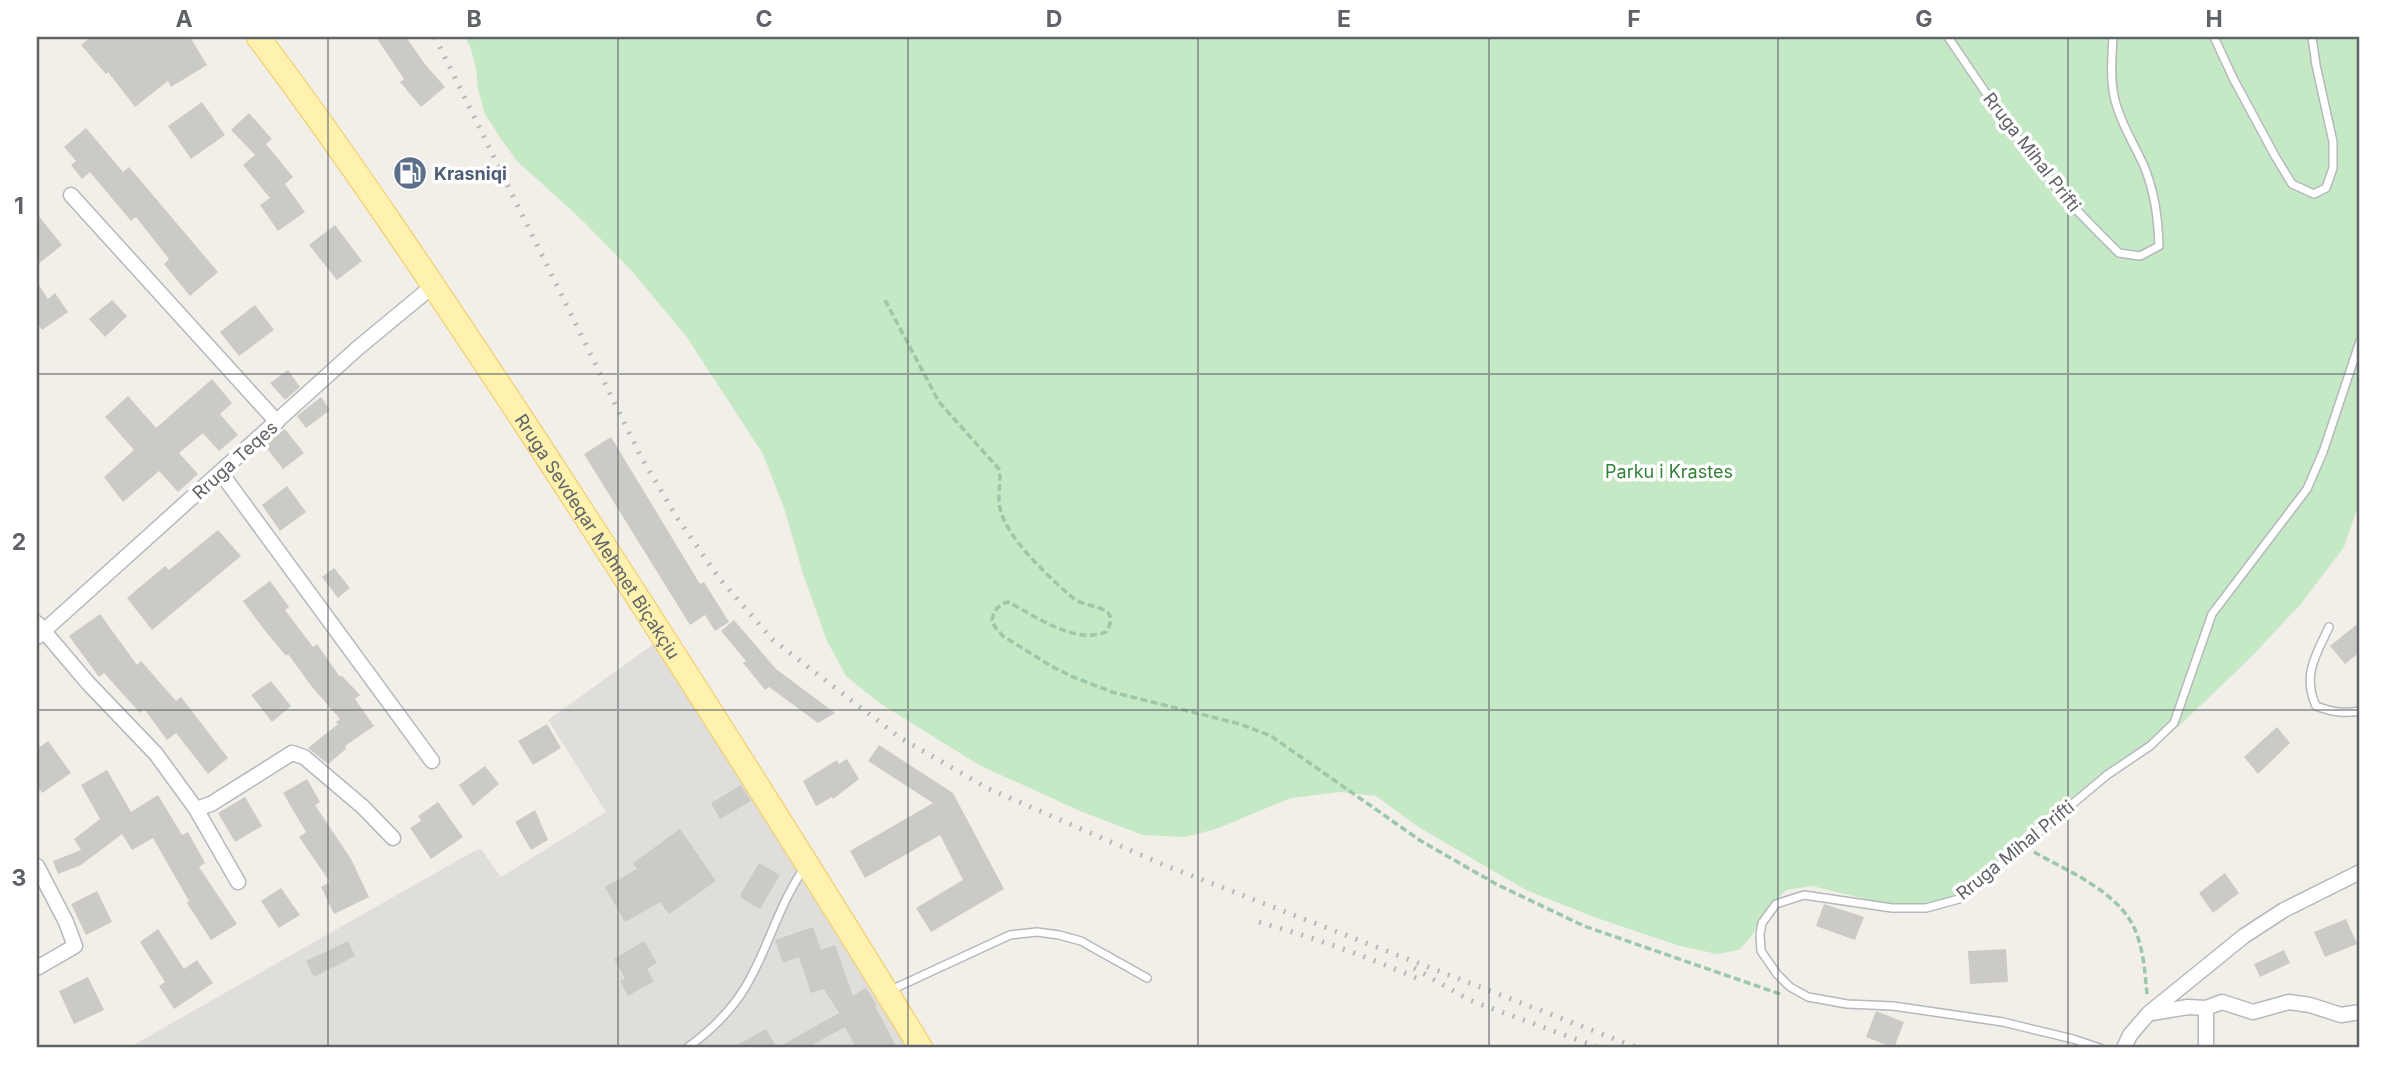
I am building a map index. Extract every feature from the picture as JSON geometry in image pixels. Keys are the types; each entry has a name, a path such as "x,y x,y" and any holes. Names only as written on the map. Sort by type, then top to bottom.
{"main road":[{"name":"Rruga Sevdeqar Mehmet Biçakçiu","path":"258,37 434,285 653,619 808,864 920,1048"}],"street":[{"path":"71,195 277,422"},
{"name":"Rruga Teqes","path":"39,630 220,473 359,347 434,285"},
{"path":"220,473 432,761"},
{"path":"39,630 156,754 195,809 238,882"},
{"path":"195,809 211,804 292,753 304,757 363,807 393,838"},
{"path":"37,866 66,922 75,946 37,968"},
{"path":"2124,1048 2130,1035 2149,1013 2244,936 2284,910 2360,872"},
{"path":"2149,1013 2188,1007 2206,1008 2221,1002 2253,1012 2289,1002 2310,1005 2341,1015 2360,1012"},
{"path":"2206,1008 2206,1048"}],"lane":[{"name":"Rruga Mihal Prifti","path":"1948,37 2011,130 2062,195 2119,254 2140,256 2158,246 2158,220 2155,197 2114,98 2111,66 2113,37"},
{"path":"2214,37 2232,78 2292,184 2314,194 2326,188 2333,168 2333,142 2318,78 2312,37"},
{"name":"Rruga Mihal Prifti","path":"2100,1048 2003,1022 1808,997 1784,981 1761,951 1762,923 1776,904 1804,895 1892,908 1926,908 1959,899 2107,775 2150,746 2174,723 2212,614 2307,489 2323,452 2360,341"},
{"path":"2329,627 2310,668 2310,692 2316,706 2343,714 2360,711"},
{"path":"687,1048 721,1019 738,998 752,976 793,884 808,864"},
{"path":"886,992 1010,935 1037,932 1081,941 1147,978"}],"path":[{"path":"885,300 939,402 999,469 1001,477 998,501 1001,513 1014,536 1066,592 1076,600 1105,610 1111,617 1106,632 1090,636 1064,629 1008,602 997,608 992,620 1003,636 1051,666 1112,692 1240,724 1271,736 1421,841 1496,884 1584,926 1783,995"},
{"path":"2021,845 2089,883 2115,903 2127,917 2137,933 2149,1013"}],"shaded area":[{"path":"655,643 908,1048 128,1048 476,850 481,849 501,877 606,812 548,720"}],"green space":[{"name":"Parku i Krastes","path":"465,37 2360,37 2360,501 2344,547 2300,605 2249,659 2178,727 2104,773 2020,837 1978,881 1956,896 1926,904 1894,906 1812,886 1786,890 1768,908 1751,937 1739,950 1717,954 1680,946 1594,917 1526,890 1417,826 1376,796 1340,792 1291,798 1216,829 1185,837 1143,835 1080,811 979,765 878,702 846,676 827,641 803,574 785,511 763,454 686,336 631,270 582,220 517,161 501,139 485,114 476,68"}],"building":[{"path":"90,37 190,37 207,65 171,87 168,81 135,107 108,72 106,74 81,45"},
{"path":"376,37 406,37 445,87 421,107 400,82 404,79"},
{"path":"202,102 225,135 191,159 168,126"},
{"path":"249,113 272,139 266,144 293,177 285,184 305,212 278,231 260,205 270,198 243,165 255,155 231,130"},
{"path":"86,128 123,172 129,167 218,272 190,296 164,264 169,259 136,217 131,221 90,172 82,179 71,165 76,161 64,147"},
{"name":"Krasniqi","path":"413,156 427,176 408,190 394,170"},
{"path":"37,214 62,245 37,265"},
{"path":"335,225 362,261 337,280 309,245"},
{"path":"37,282 48,299 55,293 68,312 42,330 37,323"},
{"path":"112,300 127,316 105,337 89,319"},
{"path":"255,305 274,330 239,356 220,332"},
{"path":"288,370 300,387 285,400 270,383"},
{"path":"212,379 232,403 220,414 238,435 219,451 203,433 179,453 198,474 178,492 159,471 123,502 104,477 134,450 105,417 128,396 156,428"},
{"path":"321,397 330,410 306,428 297,416"},
{"path":"285,429 304,453 283,469 264,445"},
{"path":"611,437 700,584 704,582 729,622 715,631 705,615 690,625 584,454"},
{"path":"287,486 306,512 280,531 262,505"},
{"path":"218,530 241,556 152,630 127,598 165,566 169,570"},
{"path":"334,568 350,588 338,598 322,577"},
{"path":"270,581 289,607 285,610 313,647 317,644 340,677 341,675 360,695 355,699 374,726 345,746 346,749 328,764 308,748 338,724 336,722 340,719 243,601"},
{"path":"100,614 137,665 141,661 176,701 181,697 228,758 208,774 176,733 167,740 144,709 140,713 104,673 99,677 69,636"},
{"path":"734,620 776,669 835,713 818,723 769,687 765,690 743,663 746,661 721,631"},
{"path":"2360,622 2360,652 2345,664 2330,646"},
{"path":"271,681 291,706 272,722 251,695"},
{"path":"547,724 561,748 533,765 518,741"},
{"path":"2277,727 2290,743 2258,774 2244,757"},
{"path":"48,741 71,773 42,793 37,785 37,749"},
{"path":"879,745 953,793 1004,889 931,932 916,908 963,880 940,835 865,878 850,851 933,803 868,761"},
{"path":"847,759 859,779 833,799 832,797 816,806 803,781 837,760 839,764"},
{"path":"485,766 499,784 473,806 459,785"},
{"path":"107,770 131,812 158,795 182,835 188,832 205,863 199,867 237,924 211,940 187,903 189,901 153,838 132,850 122,834 81,865 58,874 53,861 81,850 74,839 100,819 81,785"},
{"path":"307,779 320,802 315,805 351,859 369,897 334,914 321,887 330,882 299,837 306,832 283,793"},
{"path":"741,785 751,801 720,819 711,803"},
{"path":"245,797 262,826 235,842 218,813"},
{"path":"438,802 463,837 431,859 410,828 421,821 418,816"},
{"path":"535,810 548,840 531,850 515,822"},
{"path":"680,829 716,881 669,914 660,902 625,922 605,887 637,869 633,863"},
{"path":"759,863 780,875 760,909 741,898 741,893"},
{"path":"2225,873 2239,893 2213,913 2199,893"},
{"path":"281,888 300,915 279,928 261,901"},
{"path":"97,891 112,922 86,935 71,904"},
{"path":"1824,904 1864,917 1855,940 1816,926"},
{"path":"2346,919 2357,944 2325,957 2314,932"},
{"path":"813,927 821,950 835,945 853,996 866,988 897,1048 856,1048 845,1027 807,1048 777,1048 839,1013 824,989 811,993 799,957 783,963 775,940"},
{"path":"158,929 184,969 197,960 213,983 174,1009 159,986 165,982 140,942"},
{"path":"348,941 355,956 314,977 306,961"},
{"path":"644,941 657,963 647,969 654,981 628,996 620,981 625,978 614,959"},
{"path":"2006,949 2008,982 1970,984 1968,951"},
{"path":"2284,950 2290,963 2260,977 2254,964"},
{"path":"88,977 104,1010 74,1024 59,991"},
{"path":"1876,1011 1904,1022 1894,1048 1866,1037"},
{"path":"766,1029 777,1048 732,1048"}],"railway":[{"path":"435,37 641,457 678,519 719,578 773,640 899,737 987,788 1164,865 1638,1048"},
{"path":"1259,922 1342,948 1423,981"},
{"path":"1414,968 1469,1000 1600,1048"}],"place":[{"name":"Krasniqi","path":"410,173"}]}
